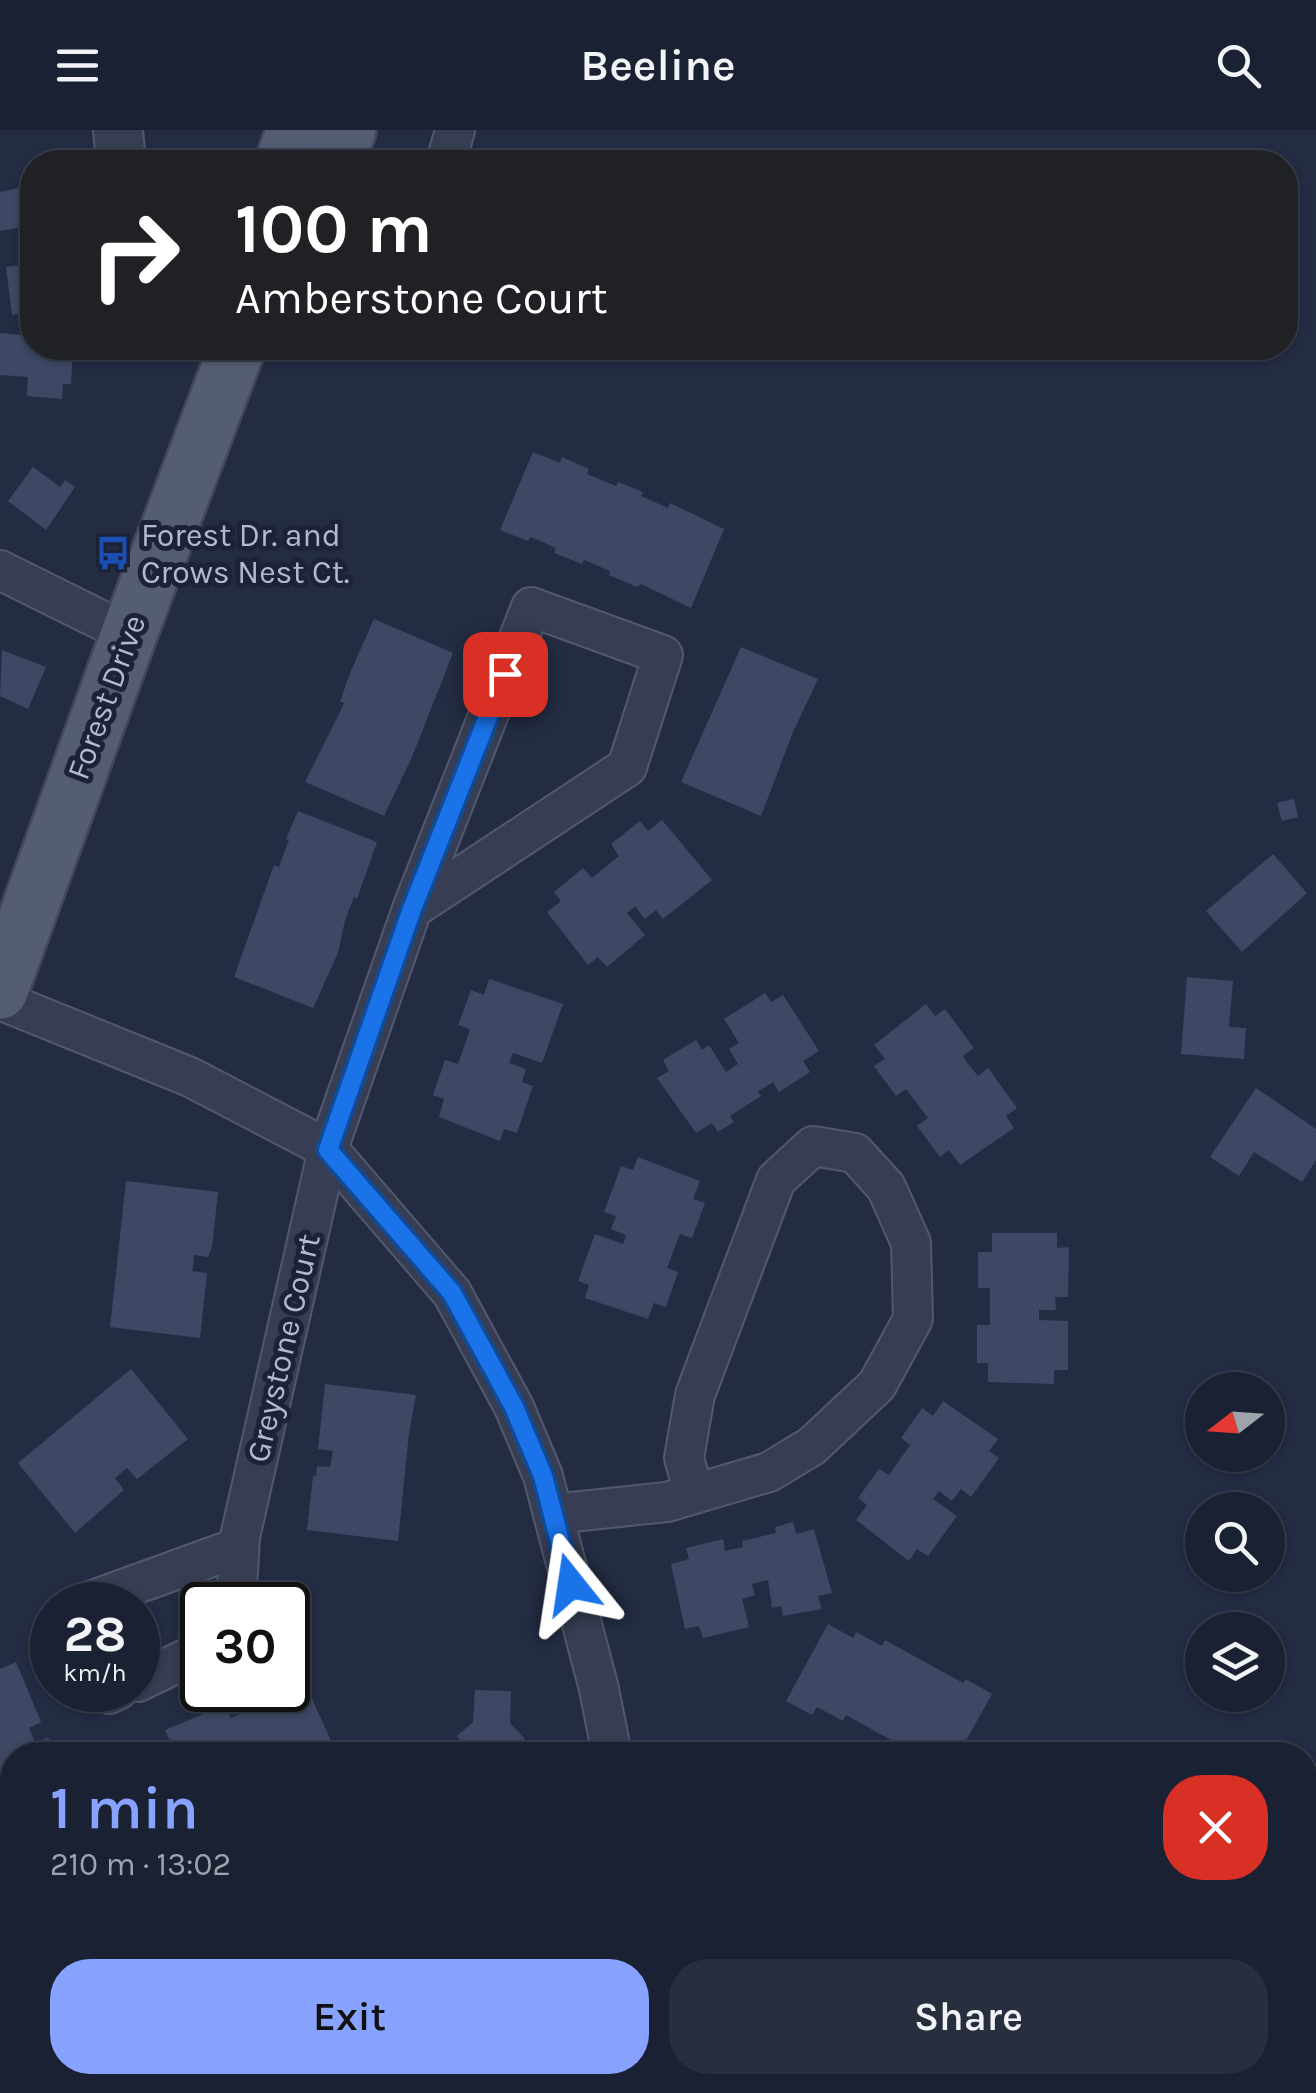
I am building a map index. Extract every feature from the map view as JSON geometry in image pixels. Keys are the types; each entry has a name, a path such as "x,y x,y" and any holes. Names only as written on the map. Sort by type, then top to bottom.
{"main road":[{"name":"Forest Drive","path":"0,991 128,634 232,360"}],"street":[{"path":"0,570 128,634"},
{"name":"Greystone Court","path":"237,1582 239,1547 328,1150 412,909 531,607 663,655 628,767 412,909"},
{"path":"0,1000 190,1077 328,1150 452,1293 514,1407 543,1476 609,1742"},
{"path":"553,1514 667,1502 770,1472 812,1446 877,1385 913,1319 911,1243 886,1186 854,1153 813,1146 776,1180 695,1395 684,1458 694,1494"},
{"path":"142,1582 239,1547"}],"building":[{"path":"20,188 20,227 0,231 0,192"},
{"path":"20,265 20,313 12,315 6,267"},
{"path":"0,333 20,335 20,360 72,360 71,384 63,384 62,399 27,396 28,377 0,375"},
{"path":"533,452 560,463 562,457 589,469 587,474 643,492 641,496 668,508 670,503 724,529 691,608 641,584 637,587 609,575 610,571 584,560 582,564 554,553 556,548 538,540 530,537 528,541 500,530"},
{"path":"33,467 60,487 65,480 75,487 46,530 8,501"},
{"path":"374,619 453,653 384,816 305,782 342,708 344,703 340,702 350,673"},
{"path":"741,647 818,679 761,816 681,782"},
{"path":"2,650 46,667 28,709 0,696"},
{"path":"1294,799 1298,817 1282,821 1277,803"},
{"path":"298,811 377,842 357,899 354,897 345,920 338,953 313,1008 234,977"},
{"path":"662,820 712,880 663,919 656,910 645,919 635,906 627,913 645,935 607,967 598,957 588,965 547,912 561,901 554,892 583,868 592,878 619,856 611,844 640,821 648,831"},
{"path":"1273,854 1307,893 1242,952 1206,911"},
{"path":"1187,977 1233,981 1229,1027 1246,1028 1244,1059 1181,1054"},
{"path":"489,979 563,1004 542,1063 513,1053 509,1063 526,1069 522,1082 533,1086 517,1133 504,1129 500,1141 439,1117 444,1099 433,1095 445,1060 458,1064 470,1029 458,1025 471,990 484,995"},
{"path":"765,993 771,1002 783,995 819,1051 803,1061 810,1072 779,1092 773,1082 758,1091 761,1096 730,1116 734,1122 718,1132 712,1123 696,1133 657,1078 669,1071 663,1060 696,1040 702,1050 709,1045 726,1072 738,1064 729,1049 739,1043 724,1019"},
{"path":"926,1004 935,1016 945,1009 974,1048 963,1056 969,1065 978,1076 988,1068 1017,1108 1006,1116 1014,1128 960,1165 949,1150 940,1157 917,1126 928,1118 906,1089 896,1096 874,1066 885,1059 874,1045"},
{"path":"1256,1088 1316,1129 1316,1160 1302,1182 1254,1152 1239,1176 1210,1157"},
{"path":"638,1157 700,1181 693,1199 705,1203 692,1238 680,1234 667,1268 678,1272 666,1307 654,1303 648,1319 585,1298 589,1285 578,1281 595,1234 623,1244 626,1235 611,1229 616,1216 604,1212 621,1166 633,1170"},
{"path":"126,1181 218,1192 212,1247 208,1257 194,1255 192,1271 207,1273 200,1338 110,1327"},
{"path":"992,1233 1057,1233 1057,1248 1069,1247 1068,1297 1055,1297 1056,1310 1039,1310 1039,1320 1068,1321 1068,1370 1054,1370 1054,1384 988,1382 988,1363 977,1363 977,1325 990,1325 990,1288 978,1288 978,1252 992,1252"},
{"path":"131,1369 188,1439 137,1479 127,1468 115,1478 124,1490 75,1533 18,1463"},
{"path":"325,1384 416,1395 398,1541 307,1530 313,1476 317,1466 330,1467 333,1451 318,1449"},
{"path":"943,1401 998,1439 989,1451 999,1458 971,1497 961,1489 952,1501 939,1491 933,1499 957,1516 928,1556 917,1549 909,1561 856,1520 867,1505 858,1498 879,1469 889,1475 910,1445 901,1438 922,1408 933,1416"},
{"path":"793,1522 796,1534 814,1529 832,1593 818,1596 822,1609 783,1616 781,1606 772,1608 768,1580 752,1584 755,1595 742,1599 749,1627 703,1638 699,1626 685,1629 671,1564 689,1559 686,1548 723,1539 725,1551 743,1547 742,1541 776,1533 775,1527"},
{"path":"828,1624 853,1638 856,1632 882,1646 885,1640 963,1683 966,1679 992,1694 965,1742 895,1742 846,1715 843,1721 817,1707 812,1715 786,1701"},
{"path":"16,1662 30,1696 30,1712 37,1712 41,1722 29,1728 35,1742 0,1742 0,1669"},
{"path":"475,1690 511,1691 510,1723 525,1739 461,1742 457,1736 473,1722"},
{"path":"310,1694 332,1742 170,1742 165,1730 208,1712 228,1712 231,1718 244,1712 310,1712"}],"place":[{"name":"Forest Dr. and Crows Nest Ct.","path":"113,553"}],"route":[{"path":"505,674 412,909 328,1150 452,1293 514,1407 543,1476 571,1584"}]}
